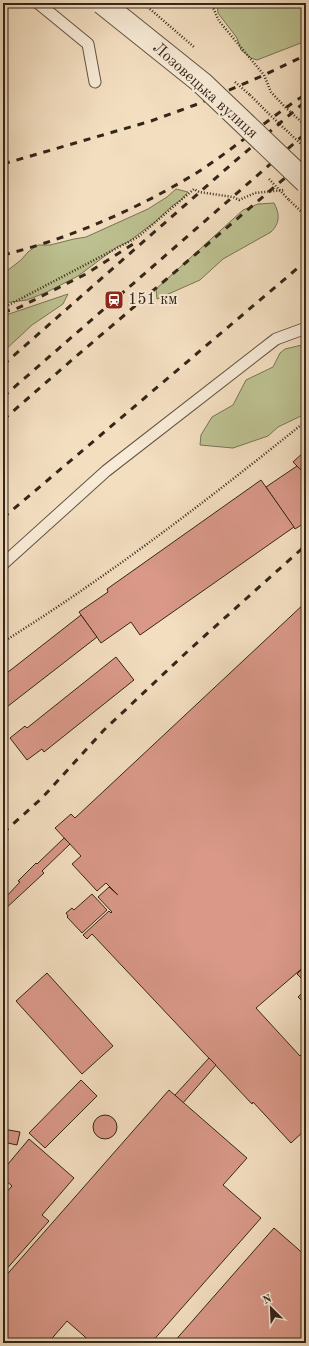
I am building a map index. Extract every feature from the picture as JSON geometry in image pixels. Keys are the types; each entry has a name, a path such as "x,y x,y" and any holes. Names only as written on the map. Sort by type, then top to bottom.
{"street":[{"name":"Лозовецька вулиця","path":"102,3 202,83 298,186"}],"lane":[{"path":"38,3 88,44 95,82"},
{"path":"3,564 106,471 276,339 306,328"}],"path":[{"path":"143,3 197,50"},
{"path":"212,3 219,21 264,75 271,92 306,126"},
{"path":"233,80 256,100 306,150"},
{"path":"272,182 306,216"},
{"path":"3,308 138,237 194,189 199,192 233,197 239,200 255,193 298,186"},
{"path":"3,642 44,617 106,574 265,454 306,421"}],"green space":[{"path":"217,3 298,3 306,13 306,41 257,60 251,58 241,50 237,38 218,13"},
{"path":"176,189 188,192 181,200 172,206 155,222 128,242 117,247 78,276 47,292 27,300 3,303 3,274 38,245 50,245 86,237 148,209 167,197"},
{"path":"274,203 278,218 274,229 271,232 223,259 200,280 157,299 156,289 243,210 258,204"},
{"path":"68,294 63,304 32,325 3,352 3,316"},
{"path":"306,344 306,412 303,415 278,427 268,436 233,448 200,445 201,435 212,417 233,405 246,380 273,367 280,353 285,349"}],"building":[{"path":"306,450 306,475 293,462"},
{"path":"297,466 306,475 306,522 295,529 266,487"},
{"path":"261,480 294,527 140,635 131,622 101,643 79,612 108,592 107,589"},
{"path":"306,602 306,965 256,1008 300,1056 306,1050 306,1129 291,1143 253,1102 252,1104 92,934 87,939 83,935 109,911 111,913 112,912 98,897 109,887 118,895 106,883 97,891 72,864 81,856 55,828 71,814 75,818"},
{"path":"81,615 97,637 3,710 3,676"},
{"path":"116,657 134,680 44,752 42,749 27,760 10,738 25,726 27,728"},
{"path":"64,838 70,844 42,871 44,873 3,911 3,900 20,882 18,881"},
{"path":"92,894 107,910 82,933 67,917 68,916 66,913 72,908 74,910"},
{"path":"306,965 306,983 297,974"},
{"path":"47,973 113,1046 82,1074 16,1001"},
{"path":"306,989 306,1005 298,997"},
{"path":"209,1058 216,1065 183,1103 175,1095"},
{"path":"81,1080 97,1096 45,1148 29,1133"},
{"path":"169,1090 247,1158 223,1185 261,1218 151,1343 92,1343 67,1321 48,1343 3,1343 3,1279"},
{"path":"105,1115 113,1119 117,1127 113,1135 105,1139 97,1135 93,1127 97,1119"},
{"path":"3,1129 20,1132 17,1145 3,1142"},
{"path":"29,1139 74,1178 42,1215 49,1221 3,1273 3,1196 12,1186 3,1178 3,1170"},
{"path":"274,1228 306,1256 306,1343 173,1343"}],"railway":[{"path":"3,164 151,121 195,105 306,55"},
{"path":"3,255 79,231 152,198 212,163 306,94"},
{"path":"3,365 234,162 306,101"},
{"path":"3,397 306,133"},
{"path":"3,420 306,160"},
{"path":"3,312 18,308 86,274 133,244"},
{"path":"3,518 306,261"},
{"path":"3,833 42,798 104,730 189,650 306,545"}],"place":[{"name":"151 км","path":"114,300"}]}
